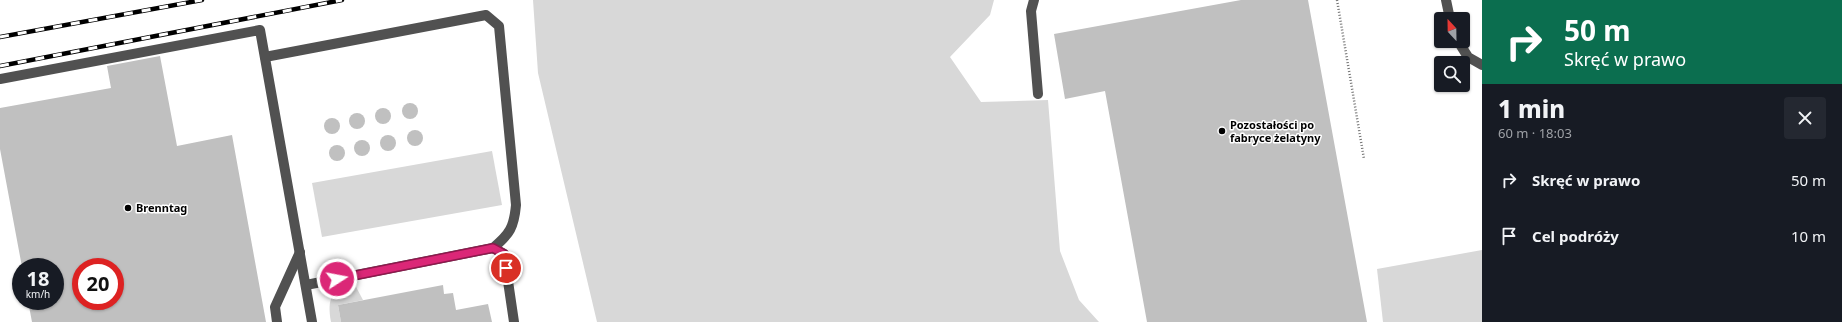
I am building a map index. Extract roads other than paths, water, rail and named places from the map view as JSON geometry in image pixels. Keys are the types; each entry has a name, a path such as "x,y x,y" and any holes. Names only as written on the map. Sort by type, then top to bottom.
{"lane":[{"path":"1034,0 1031,10 1038,94"},
{"path":"1446,0 1449,12"},
{"path":"265,57 486,15 499,26 516,205 514,223 506,237 493,248 306,285"},
{"path":"0,79 260,30 312,322"},
{"path":"1462,48 1468,57 1482,65"},
{"path":"493,248 504,254 514,322"},
{"path":"277,322 275,307 300,252"}],"railway":[{"path":"0,37 202,0"},
{"path":"0,66 342,0"}],"place":[{"name":"Pozostałości po fabryce żelatyny","path":"1222,131"},
{"name":"Brenntag","path":"128,208"}]}
